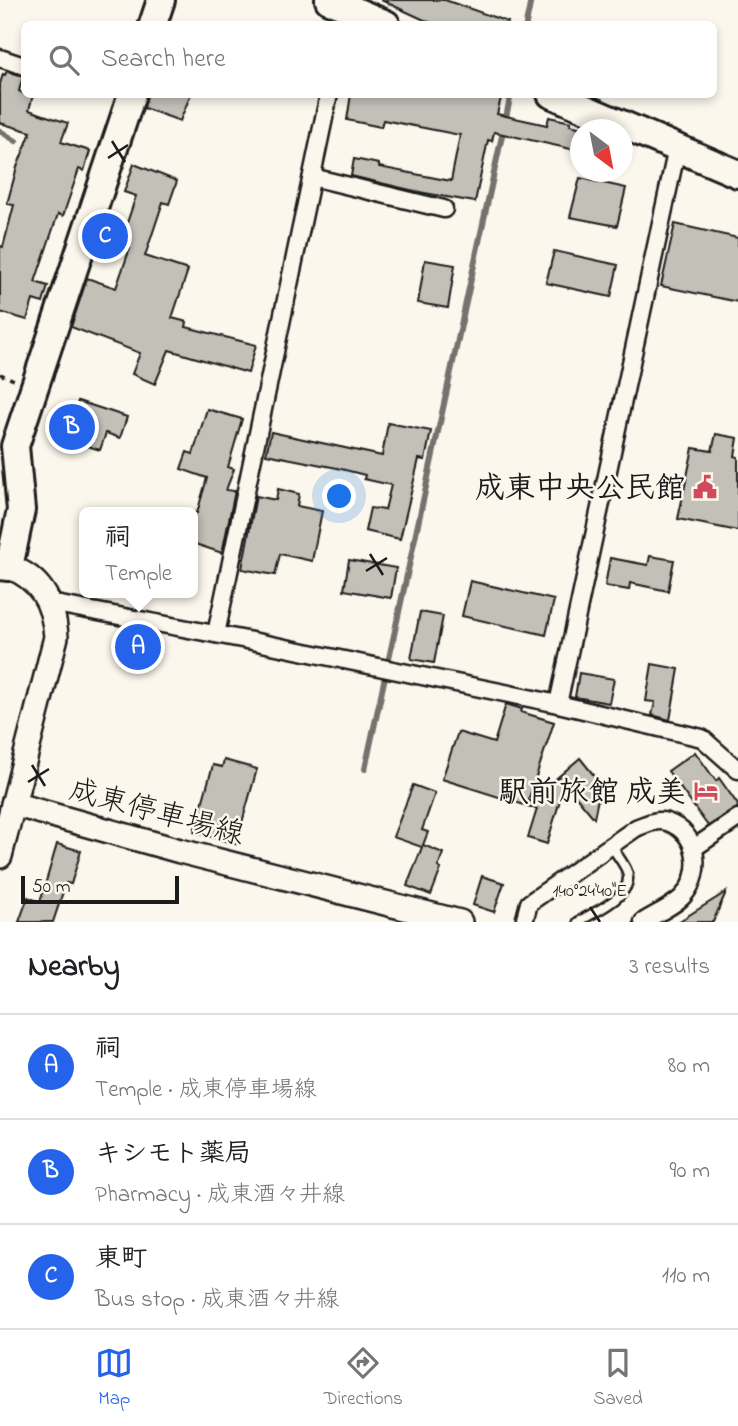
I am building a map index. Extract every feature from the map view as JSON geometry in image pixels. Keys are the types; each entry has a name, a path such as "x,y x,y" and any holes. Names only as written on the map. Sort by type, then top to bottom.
{"main road":[{"path":"154,21 161,0"},
{"path":"343,8 378,21"},
{"path":"0,856 56,637 50,603 38,585 22,572 4,566 22,510 15,446 124,98"},
{"path":"560,98 738,174"},
{"name":"成東停車場線","path":"13,804 180,851 460,922"}],"street":[{"path":"0,58 21,65"},
{"path":"216,634 328,98"},
{"path":"558,704 677,148"},
{"path":"312,177 444,209"},
{"path":"50,603 558,704 702,738 738,770"},
{"path":"694,848 738,818"},
{"path":"524,922 529,903 636,828 651,822 667,822 682,832 694,848 698,860 694,878 683,897 643,922"}],"lane":[{"path":"579,922 623,894 628,883 627,872 611,846"}],"building":[{"path":"381,0 445,0 505,21 426,21"},
{"path":"7,71 21,75 21,98 32,98 29,110 68,123 61,142 90,151 84,171 79,169 63,216 58,214 35,282 48,286 43,303 33,300 27,320 0,312 0,246 3,247 14,205 7,204 17,167 31,132 0,123 0,84 3,74"},
{"path":"146,98 189,98 180,121 144,108"},
{"path":"350,98 501,98 497,114 547,125 549,117 570,122 570,149 494,132 492,141 488,140 475,202 351,176 354,159 379,164 379,167 451,181 460,135 383,120 381,127 347,120"},
{"path":"134,164 177,181 169,204 163,202 145,256 188,270 172,318 187,322 186,327 256,345 248,373 169,350 155,384 132,374 140,353 71,327 87,278 116,288 130,248 120,244 136,196 124,192"},
{"path":"579,182 598,182 626,188 617,226 570,217"},
{"path":"675,224 738,238 738,302 661,286"},
{"path":"554,251 618,265 611,297 546,283"},
{"path":"425,260 455,265 448,308 418,303"},
{"path":"78,401 127,417 120,438 106,433 100,450 66,439"},
{"path":"207,409 242,419 228,467 234,469 226,490 235,491 222,553 198,545 198,510 207,478 181,469 187,452 193,454"},
{"path":"388,423 431,431 425,460 419,459 400,539 365,531 370,508 385,510 391,485 364,479 365,475 337,468 266,454 271,432 382,456"},
{"name":"成東中央公民館","path":"716,434 738,438 735,456 738,457 738,531 678,519 693,448 712,451"},
{"path":"278,489 299,494 297,506 322,511 312,561 280,554 275,575 242,569 256,496 276,500"},
{"path":"650,556 674,560 668,591 630,583 629,590 605,586 610,558 648,565"},
{"path":"349,560 396,568 391,598 344,590"},
{"path":"470,581 554,600 546,635 462,616"},
{"path":"420,612 443,616 434,663 411,659"},
{"path":"652,664 679,669 670,720 652,715 655,702 646,701"},
{"path":"579,673 614,679 609,703 575,697"},
{"path":"506,704 522,709 521,712 554,722 527,804 580,758 601,784 594,818 565,783 547,844 528,838 537,809 442,779 458,732 494,743"},
{"path":"695,752 716,781 719,778 738,805 708,826 668,771"},
{"path":"224,760 257,769 236,844 194,832 213,765 222,767"},
{"path":"413,785 435,793 422,830 428,832 423,845 443,853 438,867 441,869 431,895 407,886 422,847 393,837"},
{"path":"57,844 81,851 71,884 66,883 53,922 19,922 28,897 40,902"},
{"path":"482,876 504,883 494,912 473,905"},
{"path":"726,892 713,922 678,922"}],"waterway":[{"path":"527,21 531,0"},
{"path":"365,769 510,98"},
{"path":"0,131 16,141"}],"place":[{"name":"東町","path":"105,236"},
{"name":"キシモト薬局","path":"72,427"},
{"name":"成東中央公民館","path":"705,487"},
{"name":"祠","path":"138,647"},
{"name":"駅前旅館 成美","path":"706,791"}]}
